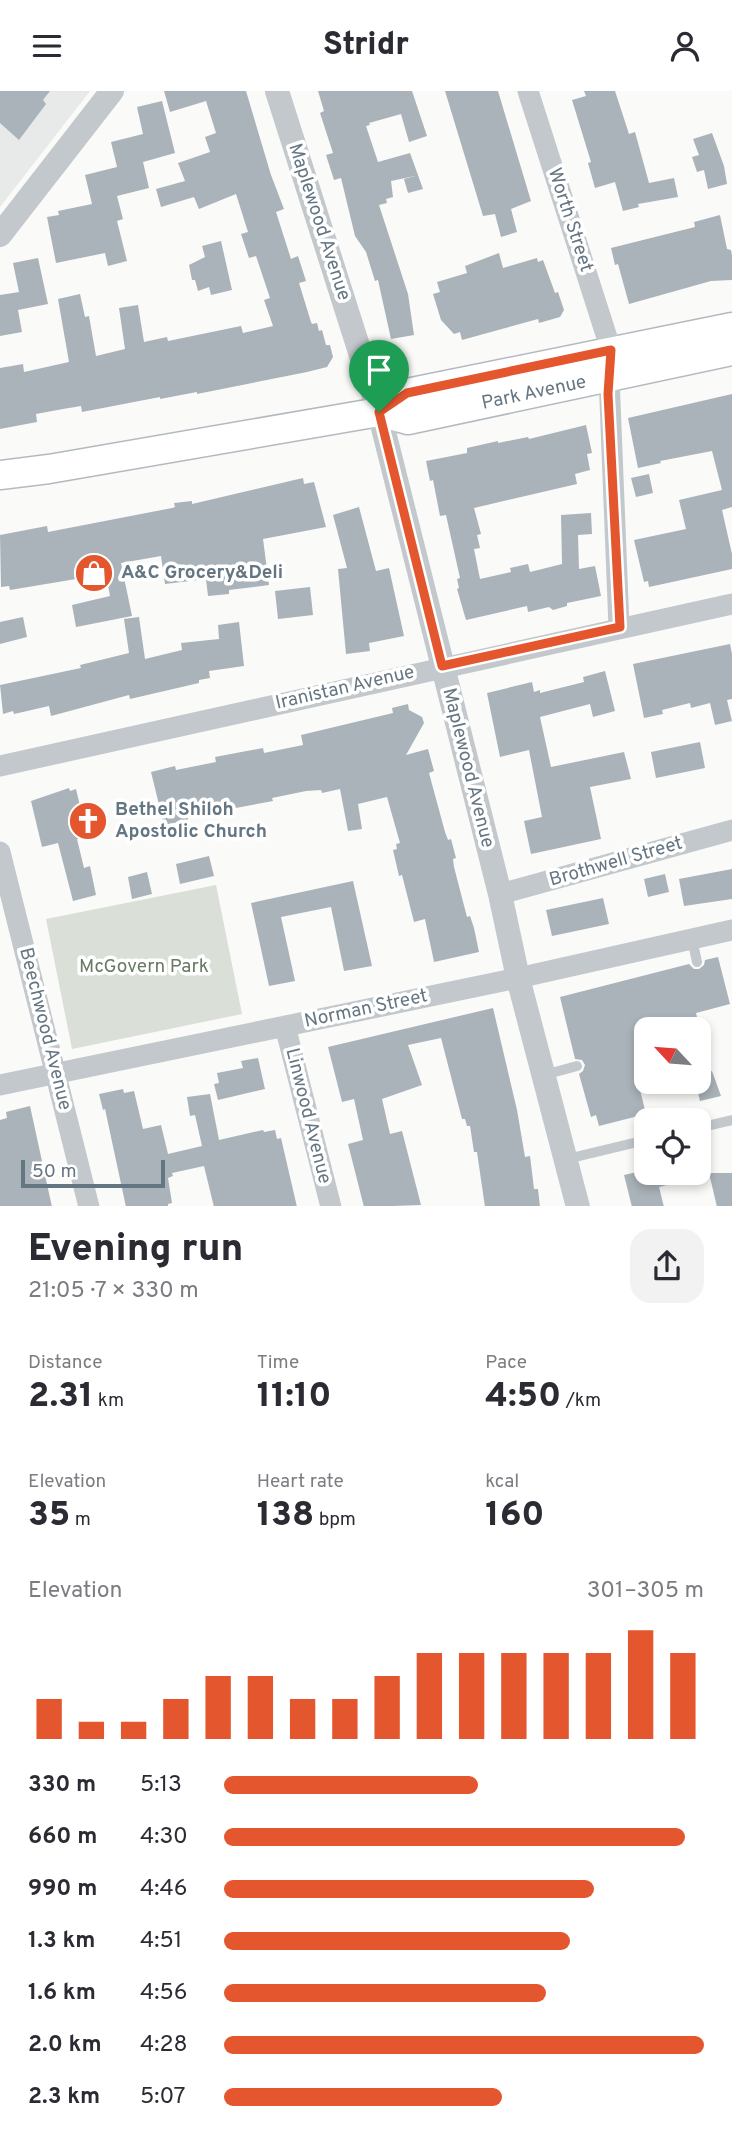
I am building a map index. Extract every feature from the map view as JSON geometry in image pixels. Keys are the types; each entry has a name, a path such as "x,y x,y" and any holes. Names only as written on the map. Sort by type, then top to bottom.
{"main road":[{"name":"Park Avenue","path":"0,475 49,469 379,412 408,420 732,327"},
{"name":"Park Avenue","path":"610,363 732,351"},
{"name":"Park Avenue","path":"0,495 49,469"}],"street":[{"path":"0,235 112,91"},
{"name":"Maplewood Avenue","path":"277,91 379,412 500,894 518,978 578,1206"},
{"name":"Worth Street","path":"528,91 610,363 620,627"},
{"name":"Iranistan Avenue","path":"0,766 442,666 732,604"},
{"name":"Brothwell Street","path":"500,894 732,830"},
{"name":"Beechwood Avenue","path":"0,852 89,1206"},
{"name":"Norman Street","path":"0,1084 518,978 732,930"},
{"name":"Linwood Avenue","path":"285,1026 331,1206"}],"lane":[{"path":"692,939 696,962"},
{"path":"544,1075 577,1066"},
{"path":"711,1125 732,1120"},
{"path":"566,1159 634,1143"}],"shaded area":[{"path":"0,91 90,91 0,207"}],"green space":[{"name":"McGovern Park","path":"216,885 242,1014 72,1049 46,919"}],"building":[{"path":"0,91 50,91 43,100 46,104 19,140 0,123"},
{"path":"164,91 246,91 284,209 276,212 291,259 298,256 306,281 299,283 311,322 317,323 319,331 322,330 333,357 327,367 307,372 197,394 160,397 82,412 81,406 36,414 37,422 0,429 0,368 23,364 24,372 69,362 58,299 80,294 85,317 89,316 96,356 125,349 119,308 138,305 144,342 167,337 168,341 241,326 243,333 273,326 264,300 270,298 256,256 249,258 241,234 248,232 236,194 199,209 194,197 161,207 156,189 185,181 178,163 210,152 205,137 216,133 206,101 170,112"},
{"path":"318,91 412,91 427,136 409,142 401,114 366,126 378,162 410,153 423,189 408,193 404,179 415,176 391,181 393,197 386,199 387,203 379,205 408,294 414,335 391,339 378,280 375,281 366,252 355,236 341,178 334,180 326,155 333,153 320,113 324,111"},
{"path":"445,91 498,91 531,201 511,209 517,232 501,237 495,214 483,216"},
{"path":"584,91 615,91 629,134 635,132 649,183 674,178 678,197 638,204 639,207 623,211 615,182 595,188 588,163 591,162 572,100 586,96"},
{"path":"162,101 175,153 143,162 149,188 117,196 123,219 117,221 127,261 108,266 105,253 56,263 47,217 59,215 58,211 92,204 85,175 117,167 111,142 143,134 137,107"},
{"path":"712,133 724,166 727,184 708,189 704,170 697,172 692,157 699,155 693,139"},
{"path":"720,215 727,249 731,250 732,280 711,281 629,304 611,248 695,227 694,222"},
{"path":"221,241 232,290 211,295 209,287 198,291 189,265 205,257 202,246"},
{"path":"499,253 503,268 537,258 538,262 543,260 564,310 560,317 539,323 538,319 462,340 460,332 454,334 441,320 433,294 440,292 437,282 467,273 465,266"},
{"path":"38,258 48,304 18,310 22,332 0,336 0,295 19,292 13,263"},
{"path":"732,394 732,507 722,510 732,554 732,569 649,587 648,581 644,582 634,540 686,529 679,500 722,490 712,451 638,468 628,418"},
{"path":"586,425 592,453 587,454 590,470 575,474 577,484 474,508 481,534 477,535 480,548 474,549 480,579 511,572 510,568 528,564 530,572 562,564 561,515 591,513 592,534 578,535 579,569 595,566 601,596 567,603 567,606 553,610 549,607 528,612 527,606 466,620 457,589 457,579 460,578 446,515 440,516 426,461 467,453 467,448 498,441 529,439"},
{"path":"649,474 653,493 636,497 631,478"},
{"path":"303,478 304,484 314,482 326,527 263,539 269,585 229,590 229,594 208,596 206,579 165,584 161,556 121,563 132,616 76,627 72,605 110,596 106,574 10,590 9,586 1,587 0,535 47,526 48,532 172,508 175,507 174,503 192,501 192,504"},
{"path":"359,507 376,571 389,568 404,636 369,643 370,651 346,654 338,569 347,568 333,515"},
{"path":"310,587 313,615 278,619 275,591"},
{"path":"23,617 27,637 0,644 0,622"},
{"path":"139,617 145,659 182,650 181,643 219,639 218,625 239,622 244,666 209,671 210,678 199,680 199,683 130,699 129,695 51,716 49,706 3,714 0,685 81,668 80,665 129,653 124,619"},
{"path":"730,644 732,699 727,700 732,721 715,725 710,703 691,708 690,703 644,718 633,664"},
{"path":"605,671 615,711 593,717 590,704 540,717 551,767 624,752 631,779 590,787 601,839 531,854 524,821 542,817 529,750 500,757 487,693 532,682 534,692 540,690 540,693 584,682 583,677"},
{"path":"408,704 409,710 422,717 424,723 406,755 428,749 434,771 429,773 445,832 448,840 451,839 456,858 453,859 454,867 479,952 434,962 425,919 414,922 402,875 399,876 393,850 397,849 396,844 400,843 387,797 358,804 362,829 348,831 340,789 322,793 321,790 306,791 272,798 273,801 187,814 188,820 164,825 151,772 175,766 176,770 216,762 215,757 263,748 264,753 303,745 301,735 393,713 392,708"},
{"path":"700,742 705,768 656,778 651,752"},
{"path":"69,788 70,791 76,789 80,806 85,810 81,817 86,837 77,839 84,868 90,866 96,895 73,901 58,843 42,847 31,801"},
{"path":"209,856 214,876 180,884 176,864"},
{"path":"732,869 732,899 684,906 679,879"},
{"path":"147,872 152,894 132,899 128,877"},
{"path":"665,874 669,892 648,897 644,879"},
{"path":"353,881 372,966 344,971 331,907 281,917 295,981 269,986 251,903"},
{"path":"603,898 609,924 552,936 546,910"},
{"path":"718,957 730,1004 696,1013 697,1017 634,1017 634,1094 641,1094 644,1108 634,1108 634,1117 599,1126 596,1115 591,1117 579,1074 585,1065 582,1060 575,1059 560,997 689,964 694,969 699,969 705,960"},
{"path":"493,1008 525,1157 530,1156 534,1189 538,1189 540,1206 485,1206 477,1152 474,1152 470,1126 462,1119 441,1038 408,1045 422,1085 382,1099 390,1134 402,1131 421,1205 364,1206 348,1144 363,1140 354,1099 342,1102 328,1047"},
{"path":"258,1058 265,1089 218,1100 214,1084 219,1083 217,1073 243,1068 241,1061"},
{"path":"711,1071 721,1096 700,1101 698,1094 711,1094"},
{"path":"123,1089 124,1093 134,1091 143,1129 161,1125 168,1154 202,1146 195,1115 190,1116 187,1097 210,1094 219,1140 263,1130 275,1130 277,1139 281,1138 297,1206 214,1206 204,1166 172,1173 173,1176 168,1178 172,1203 168,1206 126,1206 105,1109 103,1110 99,1094"},
{"path":"30,1106 52,1206 0,1206 0,1120 7,1118 6,1112"},
{"path":"634,1173 634,1185 667,1185 659,1187 664,1206 632,1206 624,1175"},
{"path":"711,1173 732,1173 732,1206 717,1206"}],"place":[{"name":"A&C Grocery&Deli","path":"94,573"},
{"name":"Bethel Shiloh Apostolic Church","path":"88,821"}],"route":[{"path":"611,350 608,394 620,627 442,666 379,412 407,393 611,350"}]}
